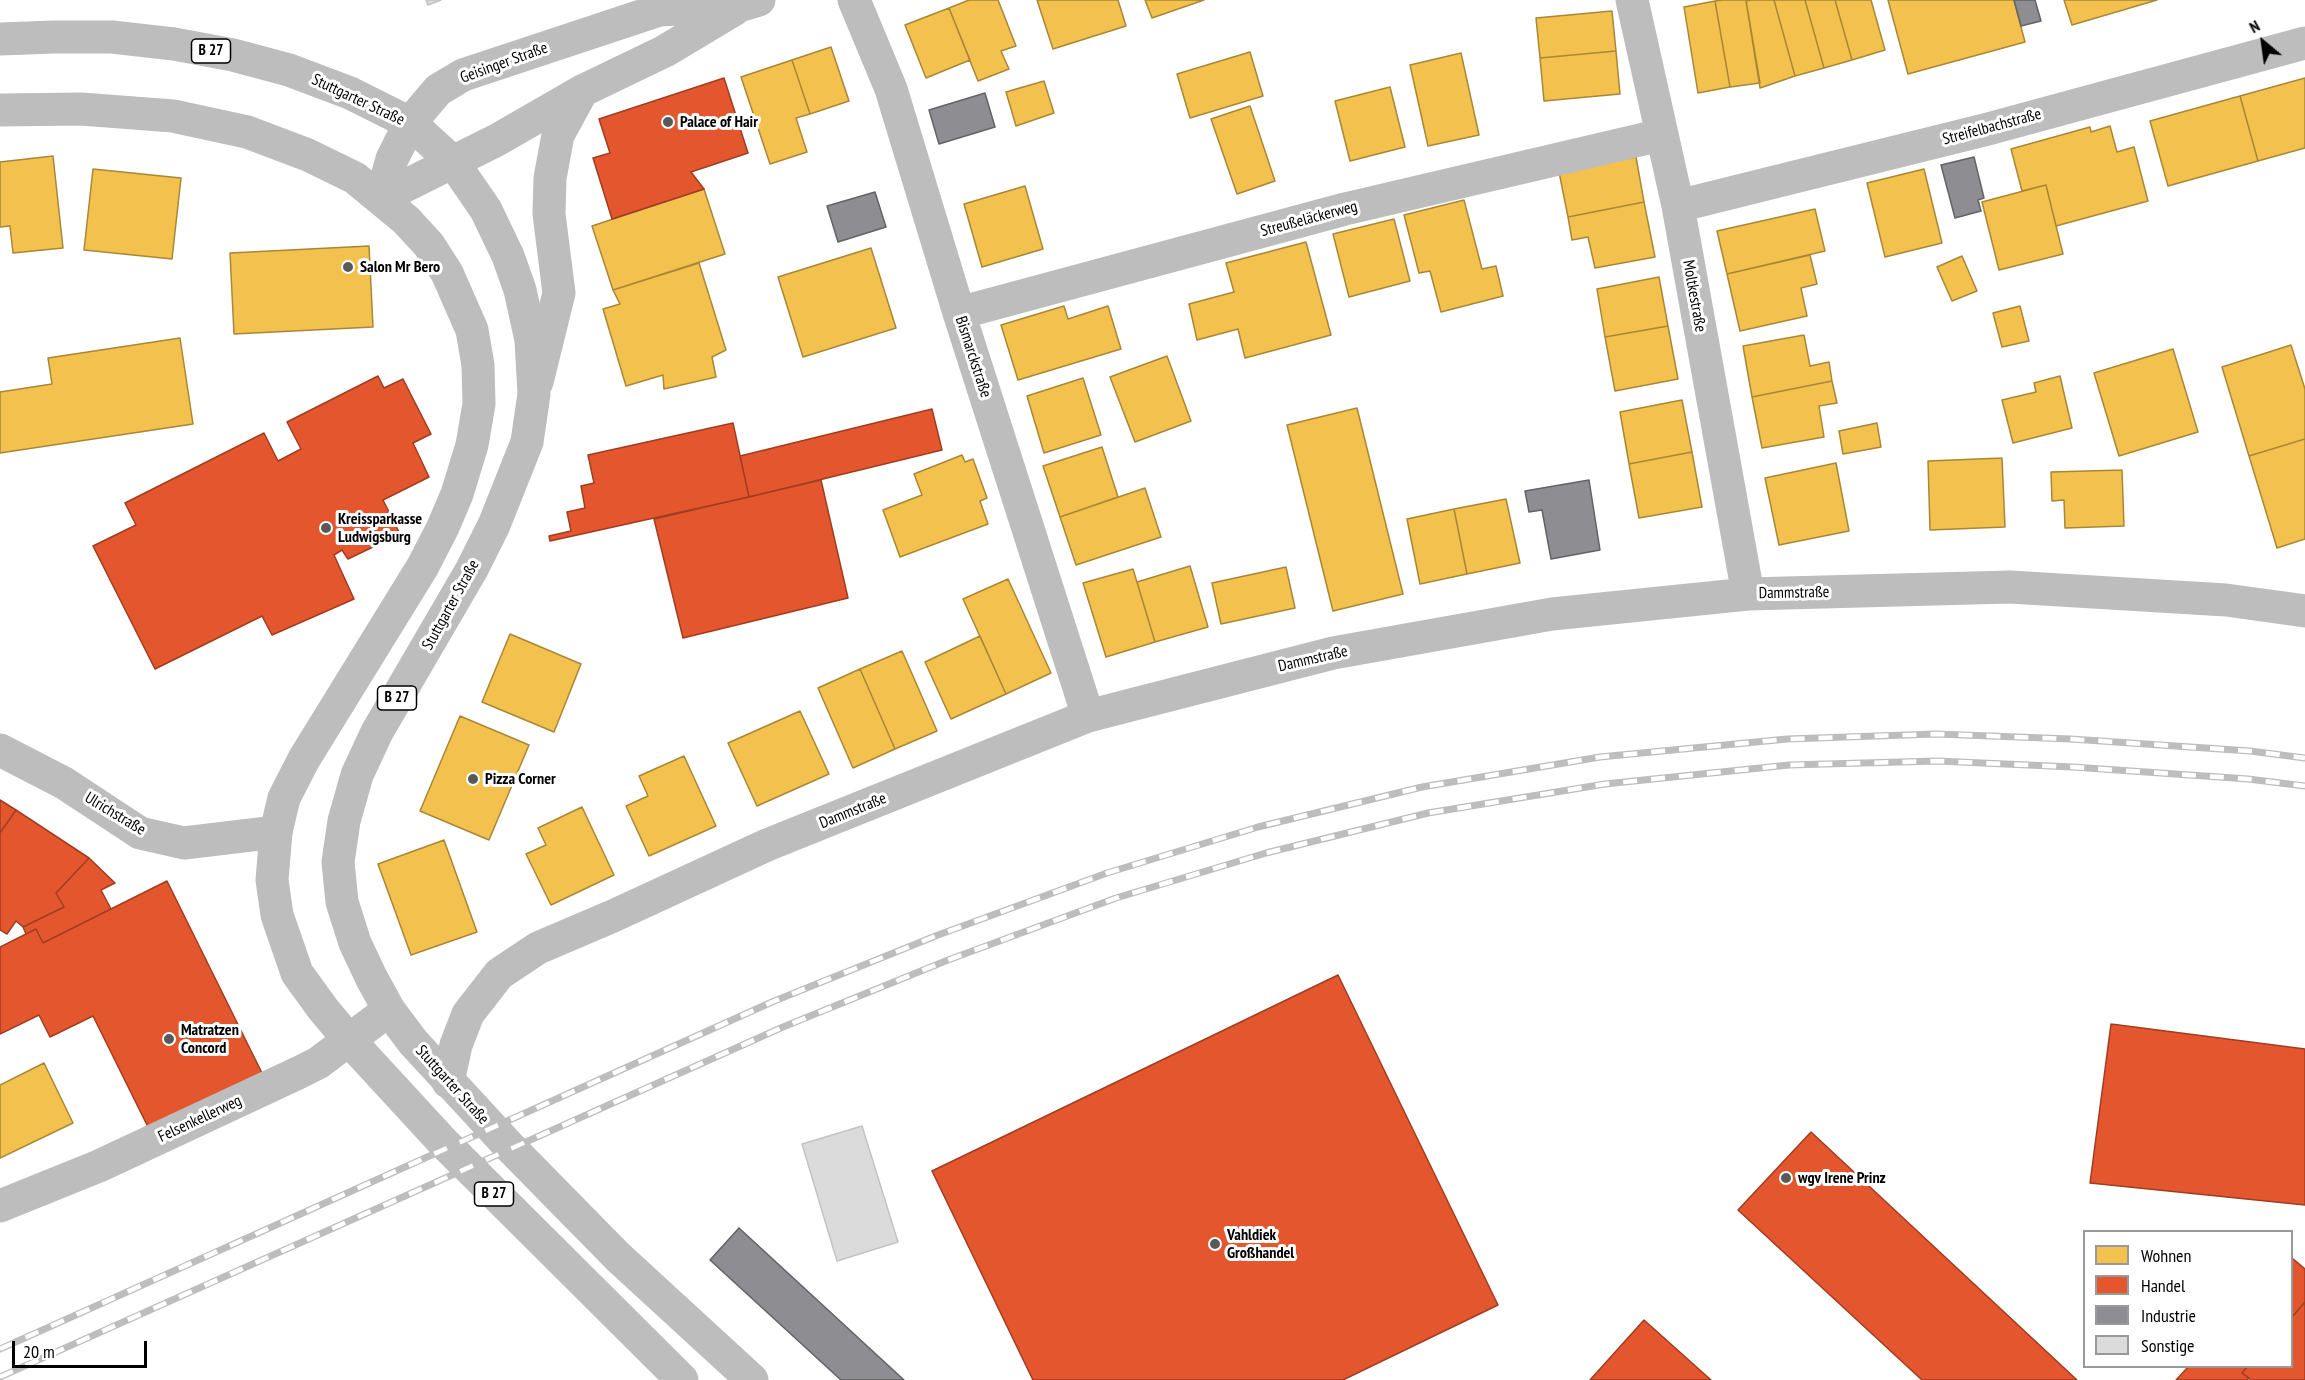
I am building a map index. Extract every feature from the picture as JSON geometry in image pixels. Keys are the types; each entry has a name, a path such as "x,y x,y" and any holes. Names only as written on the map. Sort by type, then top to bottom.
{"street":[{"name":"Bismarckstraße","path":"854,0 891,89 959,312 1088,716"},
{"name":"Moltkestraße","path":"1632,0 1678,206 1749,594"},
{"name":"Geisinger Straße","path":"381,198 497,140 582,91 665,51 749,3"},
{"name":"Geisinger Straße","path":"381,198 392,159 410,123 438,90 463,75 659,10 749,3"},
{"name":"Stuttgarter Straße","path":"0,39 54,36 112,38 174,44 233,54 289,70 340,89 410,123 453,162 486,210 508,256 520,290 531,340 534,394 527,442 494,525 472,569 377,732 357,775 344,821 339,862 342,902 355,943 389,1010 413,1042 448,1082 618,1257 752,1380"},
{"name":"Streifelbachstraße","path":"1678,206 1988,129 2305,43"},
{"path":"534,394 560,293 549,214 553,162 558,135 582,91"},
{"name":"B 27","path":"0,110 81,109 173,116 247,132 326,163 355,178 406,220 429,245 447,273 472,330 478,365 479,404 472,445 457,494 423,566 304,759 284,798 276,832 272,880 277,915 297,973 310,993 349,1040 442,1141 682,1380"},
{"name":"Streußeläckerweg","path":"959,312 1345,209 1661,135"},
{"name":"Dammstraße","path":"448,1082 456,1045 468,1014 499,974 538,948 767,845 1088,716 1333,653 1552,614 1749,594 2010,587 2226,600 2305,611"},
{"name":"Ulrichstraße","path":"0,750 64,783 140,833 183,843 276,832"},
{"name":"Felsenkellerweg","path":"0,1206 99,1166 298,1074 389,1010"}],"building: Wohnen":[{"path":"969,0 998,0 1016,46 1001,51 1009,69 978,81 949,8"},
{"path":"1037,0 1118,0 1126,26 1053,49"},
{"path":"1145,0 1204,0 1152,18"},
{"path":"1746,0 1760,83 1730,87 1715,1"},
{"path":"1774,0 1795,76 1760,88 1746,1"},
{"path":"1774,0 1805,0 1824,68 1795,76"},
{"path":"1805,0 1835,0 1852,60 1824,68"},
{"path":"1835,0 1871,0 1885,50 1852,60"},
{"path":"1888,0 2014,0 2025,42 1908,74"},
{"path":"2064,0 2157,0 2072,25"},
{"path":"1715,1 1730,87 1698,93 1684,7"},
{"path":"949,8 970,60 926,78 905,25"},
{"path":"1612,11 1616,51 1540,58 1536,18"},
{"path":"831,47 849,101 810,114 792,60"},
{"path":"1616,51 1620,94 1544,101 1540,58"},
{"path":"1250,52 1263,96 1190,118 1177,74"},
{"path":"1461,53 1479,135 1428,146 1410,65"},
{"path":"792,60 810,114 796,118 807,152 770,164 741,77"},
{"path":"2305,78 2305,148 2258,161 2240,96"},
{"path":"1044,81 1054,113 1016,126 1006,92"},
{"path":"1390,87 1405,147 1350,161 1335,101"},
{"path":"2240,96 2258,161 2168,186 2150,121"},
{"path":"1250,106 1275,181 1237,194 1211,119"},
{"path":"2110,126 2117,152 2134,147 2148,201 2056,226 2046,185 2022,191 2011,149 2090,127 2091,132"},
{"path":"53,156 63,248 13,253 10,226 0,227 0,162"},
{"path":"1636,157 1644,202 1568,217 1559,172"},
{"path":"93,169 181,178 172,259 84,250"},
{"path":"1924,169 1942,243 1885,257 1867,183"},
{"path":"2046,185 2063,254 1999,270 1982,202"},
{"path":"1025,186 1043,249 982,267 964,204"},
{"path":"704,189 725,254 613,290 592,226"},
{"path":"1464,200 1482,269 1496,266 1503,296 1441,312 1430,271 1419,273 1404,215"},
{"path":"1644,202 1655,257 1595,268 1588,237 1572,240 1568,217"},
{"path":"1815,209 1825,251 1727,274 1717,231"},
{"path":"1394,219 1410,281 1349,297 1333,234"},
{"path":"1306,242 1331,335 1245,358 1238,329 1197,340 1189,304 1234,292 1226,263"},
{"path":"369,246 373,327 234,334 230,253"},
{"path":"871,248 896,328 803,357 778,277"},
{"path":"1810,255 1817,284 1801,288 1807,316 1740,331 1727,274"},
{"path":"1962,256 1977,291 1952,301 1937,267"},
{"path":"699,263 726,350 712,357 716,377 664,389 663,375 626,386 603,309 620,304 613,290"},
{"path":"1659,277 1668,326 1605,337 1597,289"},
{"path":"1064,306 1068,319 1108,306 1121,349 1018,380 1001,325"},
{"path":"2020,306 2029,341 2002,347 1993,313"},
{"path":"1668,326 1678,379 1615,391 1605,337"},
{"path":"1804,335 1810,366 1829,362 1832,381 1752,397 1743,346"},
{"path":"180,338 193,424 0,453 0,392 52,384 48,358"},
{"path":"2291,345 2305,389 2305,439 2249,456 2222,367"},
{"path":"2173,349 2198,432 2119,456 2094,373"},
{"path":"1167,356 1191,421 1135,442 1110,377"},
{"path":"2060,376 2072,428 2013,443 2002,400 2036,392 2034,383"},
{"path":"1083,378 1101,435 1044,453 1027,396"},
{"path":"1832,381 1837,403 1819,406 1824,437 1762,448 1752,397"},
{"path":"1682,400 1692,452 1629,464 1620,412"},
{"path":"1357,408 1403,594 1333,611 1287,425"},
{"path":"1877,423 1881,447 1843,454 1839,431"},
{"path":"2305,439 2305,539 2277,548 2249,456"},
{"path":"1102,447 1118,497 1060,517 1043,466"},
{"path":"1692,452 1702,507 1639,518 1629,464"},
{"path":"962,455 965,462 973,459 987,498 980,501 988,524 900,557 883,510 922,495 914,474"},
{"path":"2002,458 2005,527 1930,530 1928,461"},
{"path":"1836,463 1849,531 1779,545 1765,478"},
{"path":"2122,470 2124,526 2065,528 2064,500 2052,501 2051,472"},
{"path":"1145,488 1161,537 1076,565 1060,517"},
{"path":"1506,499 1520,563 1467,574 1454,509"},
{"path":"1454,509 1467,574 1420,584 1407,519"},
{"path":"1190,566 1208,627 1155,642 1137,582"},
{"path":"1286,567 1295,608 1221,624 1212,583"},
{"path":"1133,569 1155,642 1106,657 1083,583"},
{"path":"1008,579 1051,673 1006,694 963,599"},
{"path":"510,634 581,664 554,732 482,702"},
{"path":"980,636 1006,694 951,719 925,662"},
{"path":"902,651 937,731 895,749 860,669"},
{"path":"860,669 895,749 853,768 818,688"},
{"path":"800,711 829,774 757,806 728,743"},
{"path":"460,716 529,745 489,840 420,811"},
{"path":"684,756 716,826 649,856 626,806 648,796 639,776"},
{"path":"582,807 614,875 551,905 526,854 546,845 538,828"},
{"path":"444,840 477,932 411,955 378,864"},
{"path":"44,1063 73,1123 0,1158 0,1085"}],"building: Handel":[{"path":"724,78 748,153 691,172 704,189 612,219 593,158 610,153 599,119"},
{"path":"378,376 384,388 403,379 431,434 413,443 429,477 383,500 400,534 348,559 342,550 334,555 354,599 272,635 262,616 155,669 93,546 136,525 125,503 264,433 278,461 301,449 287,422"},
{"path":"932,409 942,450 749,497 740,456"},
{"path":"733,423 749,497 550,541 549,536 571,531 567,512 585,508 581,486 594,483 588,455"},
{"path":"821,480 848,598 683,638 654,519"},
{"path":"0,800 16,810 0,833"},
{"path":"16,810 89,858 56,893 64,907 23,927 16,921 7,934 0,930 0,833"},
{"path":"89,858 115,883 101,890 111,909 43,943 36,929 26,934 23,927 64,907 56,893"},
{"path":"167,881 262,1073 149,1129 93,1016 50,1037 39,1015 0,1034 0,947 36,929 43,943"},
{"path":"1338,975 1498,1305 1343,1380 1033,1380 932,1171"},
{"path":"2111,1024 2305,1049 2305,1205 2090,1183"},
{"path":"1811,1132 2077,1380 1922,1380 1738,1210"},
{"path":"2293,1259 2305,1269 2305,1302 2293,1316"},
{"path":"2305,1302 2305,1380 2251,1380 2242,1373 2246,1368 2293,1368 2293,1316"},
{"path":"1644,1320 1711,1380 1590,1380"},
{"path":"2187,1368 2246,1368 2242,1373 2249,1378 2247,1380 2176,1380"}],"building: Industrie":[{"path":"2014,0 2035,0 2041,21 2021,26"},
{"path":"985,93 995,127 939,144 929,110"},
{"path":"1974,157 1984,198 1978,200 1981,211 1955,218 1941,165"},
{"path":"875,192 886,227 838,242 827,206"},
{"path":"1589,480 1600,550 1551,559 1542,510 1529,512 1525,491"},
{"path":"739,1228 904,1380 841,1380 710,1260"}],"building: Sonstige":[{"path":"426,0 441,0 428,5"},
{"path":"862,1126 898,1242 837,1261 802,1144"}],"railway":[{"path":"0,1349 772,1002 938,935 1107,873 1258,827 1422,787 1600,757 1787,739 1936,734 2071,739 2250,751 2305,758"},
{"path":"0,1377 783,1027 948,960 1116,898 1266,853 1428,813 1605,784 1789,765 1937,761 2073,767 2248,779 2305,786"}],"place":[{"name":"Palace of Hair","path":"668,122"},
{"name":"Salon Mr Bero","path":"348,267"},
{"name":"Kreissparkasse Ludwigsburg","path":"326,528"},
{"name":"Pizza Corner","path":"473,779"},
{"name":"Matratzen Concord","path":"169,1039"},
{"name":"wgv Irene Prinz","path":"1786,1178"},
{"name":"Vahldiek Großhandel","path":"1215,1244"}]}
